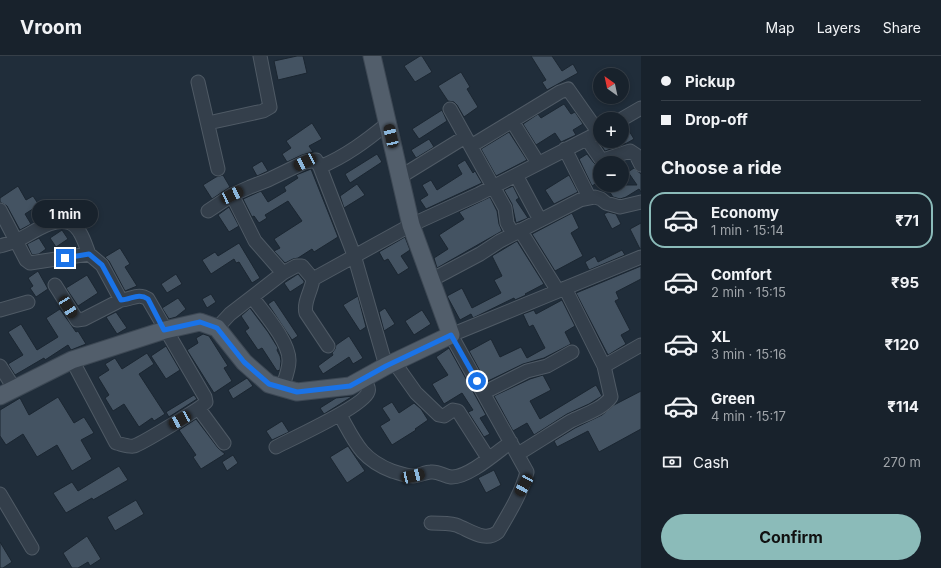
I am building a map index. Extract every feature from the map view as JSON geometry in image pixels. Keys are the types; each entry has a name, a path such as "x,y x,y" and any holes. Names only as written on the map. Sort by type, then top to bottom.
{"main road":[{"path":"7,392 72,360 164,330 200,322 217,328 244,362 269,384 297,392 350,386 390,364 451,335 411,225 372,56"}],"street":[{"path":"208,123 263,111 270,107 260,56"},
{"path":"198,82 218,170"},
{"path":"400,177 512,121 560,92 568,89 593,123"},
{"path":"629,115 641,108"},
{"path":"340,415 359,447 369,459 377,465 413,476 428,472 436,472 452,477 465,474 488,458 515,448 608,401 611,397 604,366 562,289 507,223 505,208 450,109"},
{"path":"512,121 538,163"},
{"path":"320,167 341,158 358,147 388,123"},
{"path":"313,279 354,255 411,225 516,175 593,136"},
{"path":"587,139 603,160 626,151 633,152 639,157"},
{"path":"565,149 589,197"},
{"path":"208,211 232,195 305,162 316,160 354,255 390,364 416,393 439,415 444,416 453,410 458,411 488,458"},
{"path":"516,175 540,220"},
{"path":"232,195 253,237 266,255 283,273"},
{"path":"431,280 480,254 516,232 580,200 595,197 612,206 620,207 641,202"},
{"path":"0,210 26,260 30,263 89,254"},
{"path":"0,246 17,241 46,225 64,222 70,223 82,235 89,254 102,265 121,300"},
{"path":"430,523 455,525 483,537 495,535 524,485 527,472 451,335 641,257"},
{"path":"217,328 230,314 283,273 296,266 302,266 313,279 312,287 304,308 328,346"},
{"path":"55,286 77,320 84,319 121,300 138,296 148,299 164,330 205,397 206,402 199,409 134,446 116,443 72,360"},
{"path":"252,297 280,336 288,350 289,360 282,388"},
{"path":"0,310 28,302"},
{"path":"604,366 641,345"},
{"path":"483,393 527,371 546,366 572,352"},
{"path":"0,366 7,392"},
{"path":"276,447 340,415 366,396 369,391 362,379"},
{"path":"199,409 224,443"},
{"path":"0,494 32,548"}],"building":[{"path":"303,56 307,73 278,80 274,61"},
{"path":"422,56 432,72 415,82 404,66"},
{"path":"531,56 552,56 562,71 573,64 578,73 547,90 542,82 546,80"},
{"path":"461,72 470,87 467,89 478,107 464,117 457,105 454,102 448,101 438,86"},
{"path":"564,104 571,114 575,112 583,124 573,130 576,135 561,142 555,133 536,145 523,124 538,114 541,118"},
{"path":"442,110 447,121 419,139 412,129"},
{"path":"312,123 322,139 309,146 313,152 287,162 282,154 291,148 286,141"},
{"path":"629,131 634,139 629,142"},
{"path":"509,132 527,160 496,176 481,149"},
{"path":"429,139 434,147 416,158 411,150"},
{"path":"603,148 613,148 605,151"},
{"path":"377,154 382,162 350,183 345,174"},
{"path":"587,154 593,162 592,186 579,159"},
{"path":"465,160 473,173 475,171 482,183 426,209 420,200 428,195 422,185 431,180 437,190 462,174 457,165"},
{"path":"262,161 268,171 257,176 252,167"},
{"path":"634,168 641,174 641,192 639,189 620,199 613,197 610,192 629,192 629,185 637,185 629,171"},
{"path":"311,169 338,237 314,252 312,249 298,258 285,263 274,251 280,248 274,239 302,221 288,201 265,215 267,218 259,223 254,216 252,217 243,199 261,191 268,202 286,191 284,187 298,178 296,175"},
{"path":"223,175 230,187 212,199 203,185 216,177"},
{"path":"569,175 578,192 554,204 545,190"},
{"path":"357,184 365,195 344,208 340,196"},
{"path":"18,186 26,200 33,196 39,205 25,214 31,224 20,230 7,206 0,202 0,198"},
{"path":"513,186 519,198 516,200 528,218 516,223 512,204 504,190"},
{"path":"490,197 497,211 499,224 502,231 437,268 434,258 448,249 439,235 464,219 459,212"},
{"path":"229,207 239,226 229,232 218,215"},
{"path":"608,212 616,214 621,224 612,229 604,214"},
{"path":"572,213 579,228 571,233 583,256 555,271 532,234"},
{"path":"641,223 641,249 640,249 630,229"},
{"path":"62,230 68,239 56,247 50,238"},
{"path":"405,237 410,250 401,256 409,268 398,275 388,259 384,261 379,252"},
{"path":"39,238 46,249 39,254 32,255 27,244"},
{"path":"517,241 544,284 525,294 526,295 515,300 514,298 473,318 471,314 460,320 447,296 462,288 472,308 501,293 494,280 502,276 492,256"},
{"path":"239,243 260,278 252,283 239,262 236,263 234,259 211,274 202,260 215,252 218,256"},
{"path":"120,248 130,264 125,267 137,286 125,291 109,261 105,257"},
{"path":"622,250 625,255 589,270 585,262 595,256 598,262"},
{"path":"641,266 641,279 616,292 619,299 615,301 630,330 621,335 626,344 608,355 576,293"},
{"path":"38,271 48,289 36,297 30,288 33,286 28,278"},
{"path":"176,274 182,284 167,293 161,284"},
{"path":"298,274 304,283 290,292 284,283"},
{"path":"87,275 98,293 78,306 66,288"},
{"path":"211,294 216,302 207,308 202,299"},
{"path":"358,296 366,327 360,331 343,305"},
{"path":"178,298 186,309 176,317 169,319 162,308"},
{"path":"274,300 298,336 292,340 268,304"},
{"path":"562,300 575,326 565,332 571,344 544,358 523,364 486,382 469,351 491,339 500,357 521,347 527,358 545,348 533,325 529,327 523,314 534,310 536,314"},
{"path":"250,308 278,348 277,350 281,361 280,370 277,371 262,348 258,350 245,331 249,328 241,316"},
{"path":"385,308 395,324 384,331 379,312"},
{"path":"60,309 76,332 78,331 86,344 71,350 68,345 45,360 44,358 15,375 8,364 23,355 8,332 21,324 37,350 58,337 46,318"},
{"path":"422,310 431,324 414,335 405,321"},
{"path":"116,312 127,328 117,334 106,317"},
{"path":"203,334 209,336 228,366 224,368 232,381 214,393 187,350 198,343 196,338"},
{"path":"349,336 363,358 353,364 349,357 323,374 318,366 333,355 332,353 336,345"},
{"path":"166,346 180,370 166,379 151,356"},
{"path":"449,348 486,415 480,418 490,434 484,437 468,412 473,410 462,393 444,404 432,384 448,375 436,357"},
{"path":"147,353 154,364 139,374 165,414 154,421 152,418 139,427 124,404 113,411 105,398 109,395 98,377 109,370 105,364 115,358 122,369"},
{"path":"543,375 551,390 530,401 540,419 596,385 602,396 567,414 534,435 527,423 513,431 494,396 530,379"},
{"path":"247,378 253,386 233,399 228,390"},
{"path":"641,391 641,429 599,452 588,431 557,447 554,441 575,428 602,415 614,405"},
{"path":"194,395 197,399 169,417 166,412"},
{"path":"353,396 324,414 320,408 336,398"},
{"path":"58,397 74,423 84,417 94,433 81,440 92,459 72,471 57,445 37,457 23,434 6,445 0,436 0,410 20,398 29,415"},
{"path":"392,402 399,413 414,403 421,409 428,420 415,429 416,430 392,445 380,426 390,420 382,408"},
{"path":"196,419 218,448 225,454 201,469 193,457 196,455 179,430"},
{"path":"282,421 289,432 272,440 266,431"},
{"path":"348,446 365,471 347,483 330,457"},
{"path":"233,455 238,463 227,471 222,462"},
{"path":"119,466 128,480 93,500 92,498 66,513 53,493 72,482 78,491"},
{"path":"494,470 501,485 486,493 478,478"},
{"path":"136,500 144,514 115,531 107,517"},
{"path":"87,536 101,559 90,566 88,562 78,568 72,568 63,553"},
{"path":"0,542 12,562 3,568 0,568"}],"route":[{"path":"65,258 89,254 102,265 116,294 121,300 138,296 148,299 164,330 200,322 217,328 244,362 269,384 297,392 350,386 386,366 451,335 477,381"}]}
